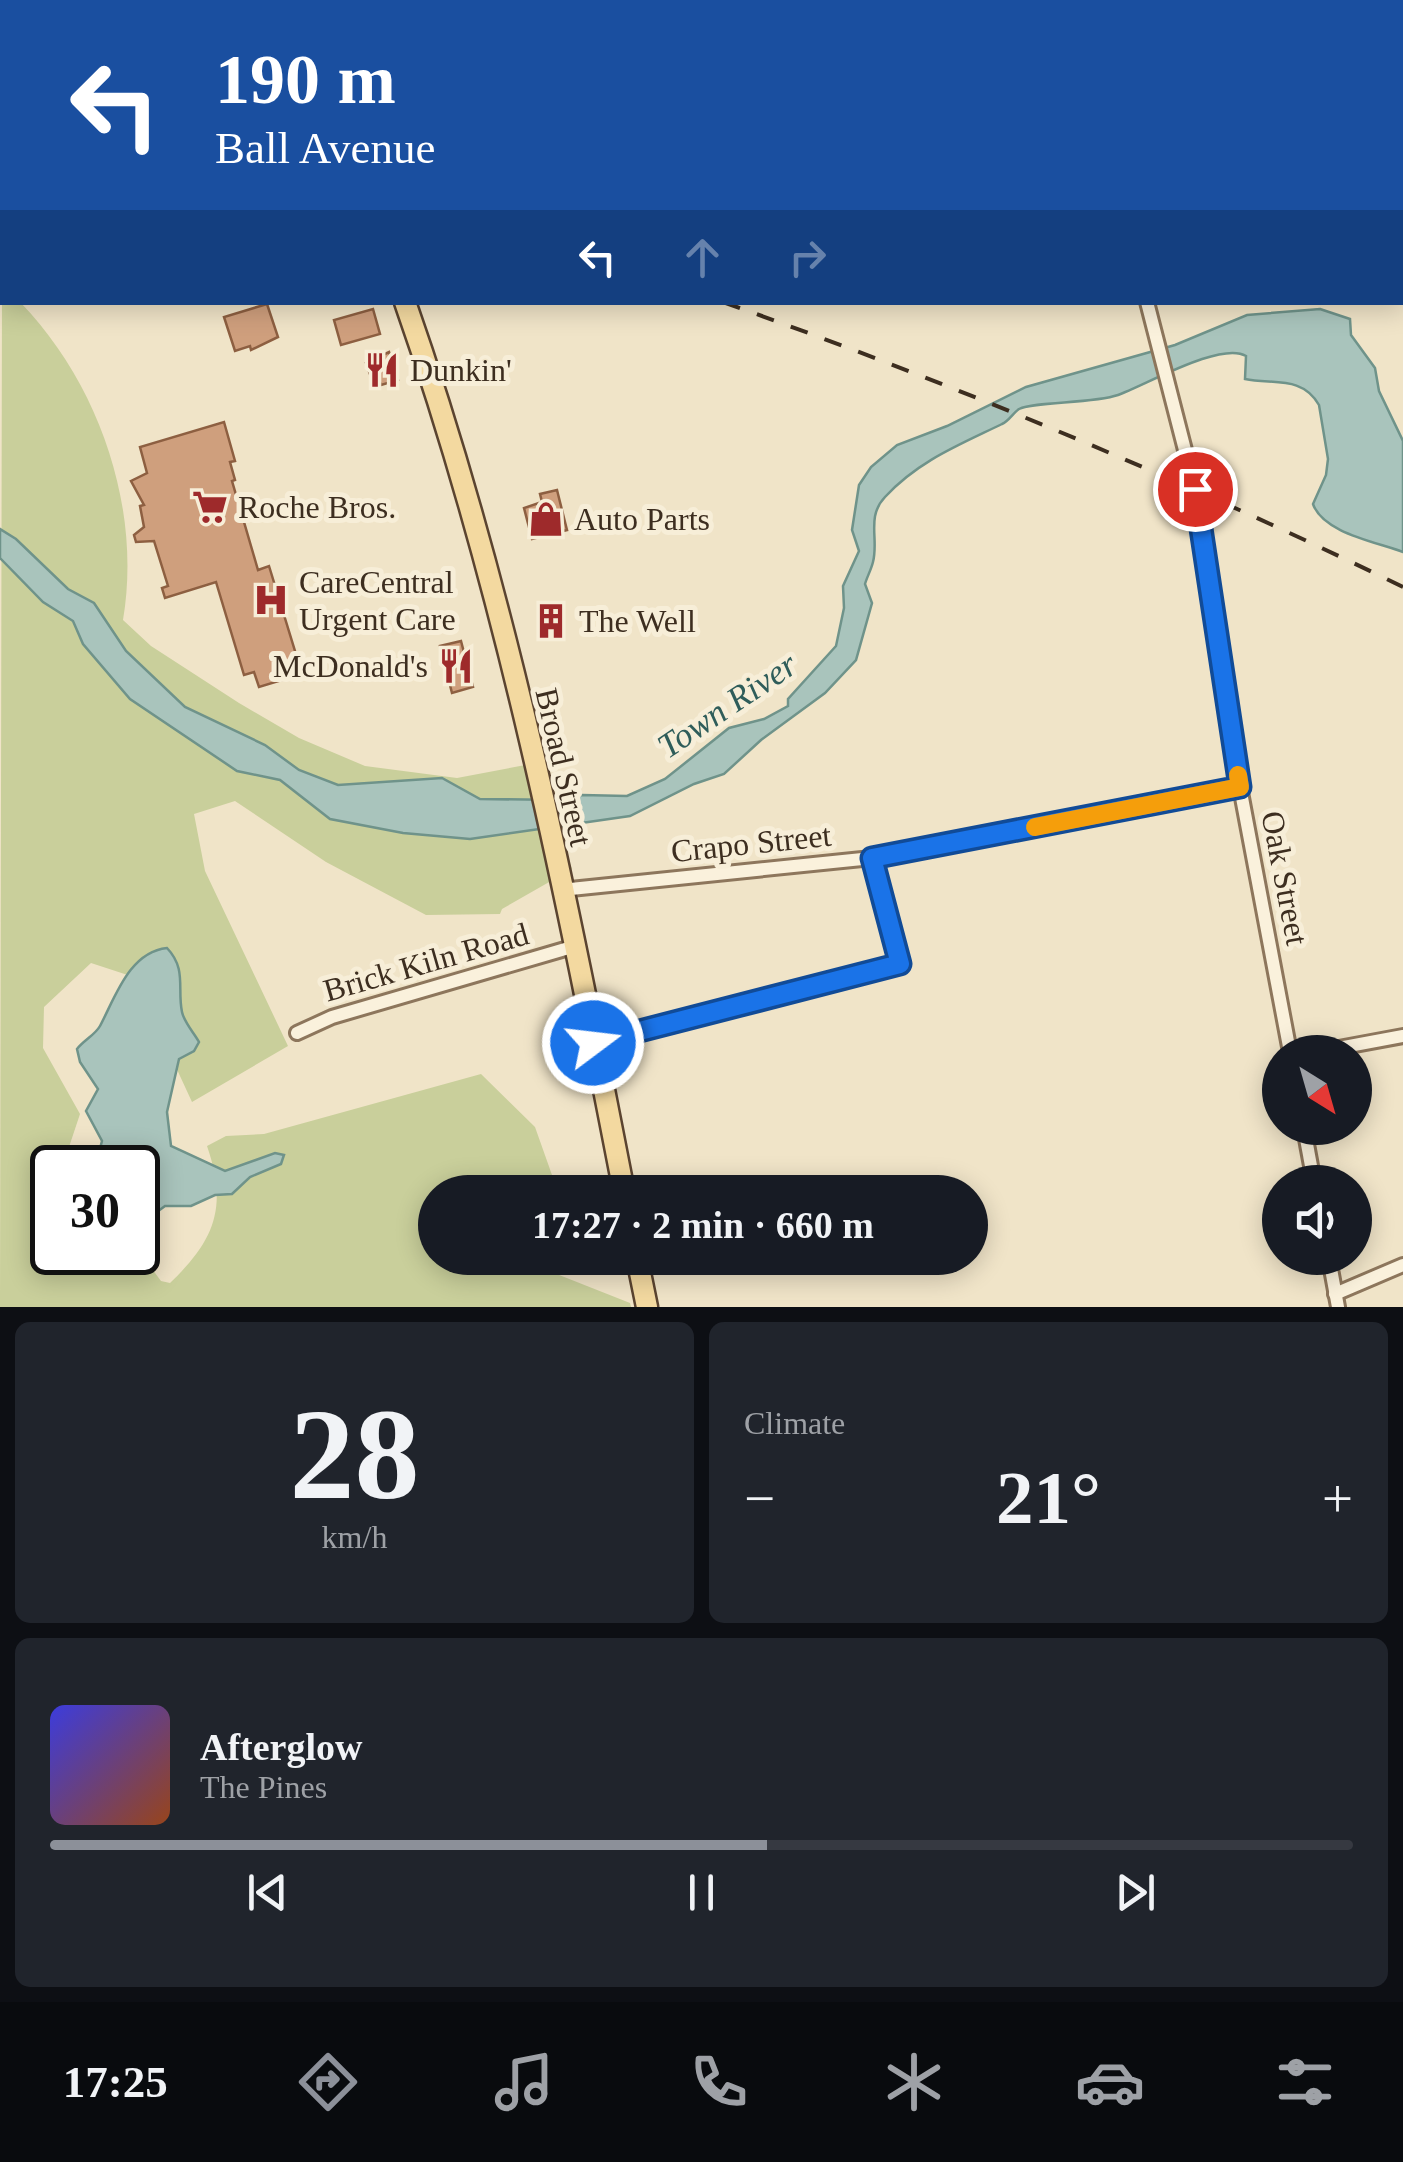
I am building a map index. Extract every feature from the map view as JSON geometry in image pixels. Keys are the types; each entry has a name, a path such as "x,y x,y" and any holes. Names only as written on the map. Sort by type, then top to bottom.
{"main road":[{"name":"Broad Street","path":"406,305 471,511 540,788 620,1175"},
{"path":"640,1275 647,1307"}],"street":[{"name":"Oak Street","path":"1149,305 1195,489 1240,787 1287,1035"},
{"name":"Crapo Street","path":"560,890 872,858 1240,787"},
{"path":"593,1043 900,964 872,858"},
{"name":"Brick Kiln Road","path":"296,1033 332,1017 572,947"},
{"path":"1372,1042 1403,1036"},
{"path":"1332,1275 1337,1300 1403,1266"}],"green space":[{"path":"2,305 23,305 49,335 93,409 120,492 126,535 123,620 151,646 239,703 299,738 365,766 457,778 536,763 572,869 502,909 500,914 426,915 326,862 235,801 194,814 205,871 288,1046 192,1102 162,1037 146,981 91,963 44,1007 43,1048 80,1114 70,1145 30,1145 30,1275 157,1275 170,1283 198,1252 213,1221 216,1187 207,1146 226,1136 264,1134 481,1074 535,1127 552,1175 418,1175 418,1275 559,1275 630,1303 631,1307 0,1307"}],"water":[{"path":"1320,309 1350,319 1351,335 1375,368 1379,391 1403,441 1403,552 1339,529 1319,514 1313,504 1326,475 1328,459 1319,405 1295,385 1245,379 1246,356 1219,354 1202,359 1107,398 1019,409 1004,423 925,464 898,484 879,505 874,520 873,562 865,584 872,603 856,660 825,693 761,740 724,774 694,784 630,816 470,839 403,833 330,819 280,780 237,771 130,699 83,644 73,621 43,602 0,558 0,529 16,539 68,589 94,603 126,651 185,707 265,745 299,770 338,785 442,778 480,799 627,796 665,779 729,728 764,719 788,706 788,699 836,646 844,608 843,586 859,551 852,530 859,485 871,467 897,445 947,426 1026,387 1175,345 1247,315"},
{"path":"167,948 177,964 183,1016 199,1042 194,1051 179,1059 167,1112 171,1146 225,1171 275,1153 284,1155 281,1164 250,1177 232,1194 160,1210 160,1145 101,1145 86,1111 98,1089 80,1062 77,1049 98,1029 133,967 154,951"}],"building":[{"path":"267,305 278,337 251,350 250,346 235,351 224,317"},
{"path":"373,309 380,334 341,345 334,320"},
{"name":"Dunkin'","path":"389,352 398,380 381,385 378,378 372,380 366,363"},
{"path":"224,422 235,461 230,462 235,480 232,481 258,570 269,566 302,674 259,687 254,672 244,675 216,582 165,598 162,588 168,586 154,541 136,542 134,535 144,527 140,506 144,505 131,481 147,473 140,447"},
{"name":"Auto Parts","path":"557,490 567,530 532,539 524,508 542,502 540,494"},
{"name":"McDonald's","path":"461,641 473,687 452,693 440,646"}],"railway":[{"path":"731,305 1068,435 1403,587"}],"slow traffic":[{"path":"1035,827 1240,787 1238,775"}],"place":[{"name":"Dunkin'","path":"382,370"},
{"name":"Roche Bros.","path":"210,507"},
{"name":"Auto Parts","path":"546,519"},
{"name":"CareCentral Urgent Care","path":"271,600"},
{"name":"The Well","path":"551,621"},
{"name":"McDonald's","path":"456,666"}],"route":[{"path":"593,1043 900,964 872,858 1240,787 1195,489"}],"water label":[{"name":"Town River","path":"727,705"}]}
